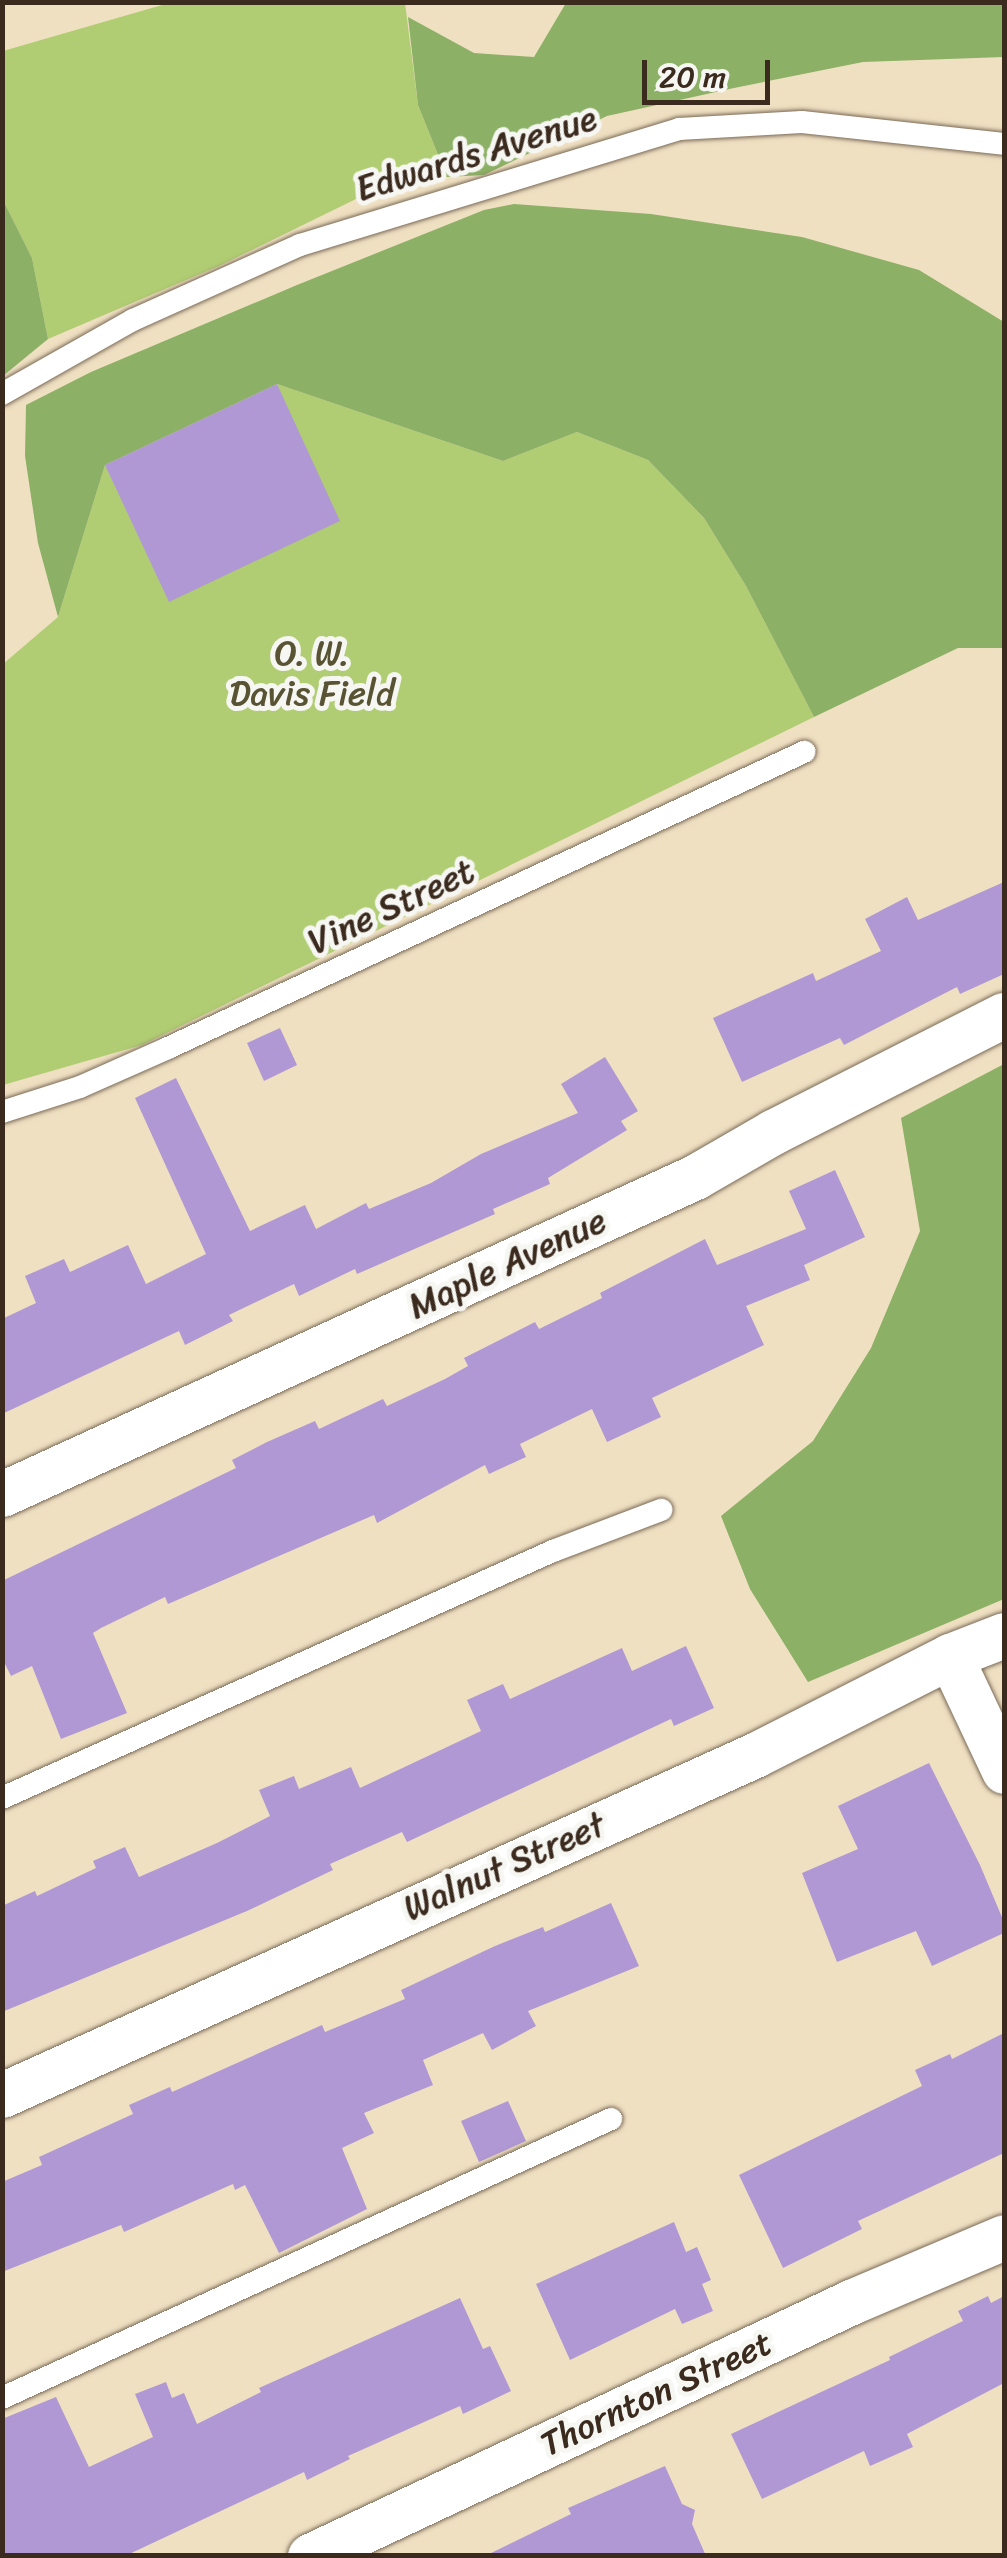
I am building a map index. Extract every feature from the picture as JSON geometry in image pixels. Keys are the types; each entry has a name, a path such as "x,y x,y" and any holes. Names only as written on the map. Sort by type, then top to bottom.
{"street":[{"name":"Maple Avenue","path":"2,1494 694,1177 773,1132 1004,1016"},
{"name":"Walnut Street","path":"2,2095 755,1754 950,1656 1004,1635"},
{"path":"950,1656 1004,1770"},
{"name":"Thornton Street","path":"310,2556 851,2302 1004,2238"}],"lane":[{"name":"Edwards Avenue","path":"2,394 133,320 300,244 679,129 802,122 1004,144"},
{"name":"Vine Street","path":"2,1112 80,1087 168,1048 804,752"},
{"path":"2,1798 553,1551 661,1510"},
{"path":"2,2398 611,2119"}],"green space":[{"path":"169,3 405,3 418,105 447,177 356,199 219,266 48,339 32,258 3,200 3,51"},
{"path":"566,3 1004,3 1004,57 863,62 734,88 607,116 484,175 447,177 418,105 408,17 474,53 534,57"},
{"path":"3,200 32,258 48,339 3,376"},
{"path":"514,204 651,214 802,237 919,270 1004,322 1004,648 958,648 814,717 746,586 704,518 648,460 577,432 503,461 277,384 105,465 58,617 38,543 25,456 26,405 91,372 297,285 484,210"},
{"name":"O. W. Davis Field","path":"277,384 503,461 577,432 648,460 704,518 746,586 814,717 142,1045 3,1085 3,664 58,617 105,465"},
{"path":"1004,1064 1004,1599 808,1682 750,1589 721,1516 813,1441 871,1348 920,1231 901,1118"}],"building":[{"path":"277,384 340,521 169,602 105,465"},
{"path":"1004,882 1004,974 960,994 957,987 844,1045 840,1038 742,1082 713,1018 813,973 816,981 881,951 865,919 907,897 918,920"},
{"path":"280,1028 297,1065 264,1081 247,1043"},
{"path":"605,1057 638,1111 621,1121 627,1130 548,1178 550,1184 493,1209 495,1214 357,1274 355,1269 299,1296 294,1284 229,1315 233,1321 185,1345 179,1331 2,1414 2,1319 36,1303 25,1276 64,1259 70,1272 128,1245 146,1284 206,1254 135,1098 176,1078 250,1231 305,1205 316,1229 366,1203 369,1209 431,1183 481,1154 578,1113 561,1084"},
{"path":"835,1170 865,1237 804,1265 810,1280 746,1306 764,1345 652,1398 661,1417 607,1442 592,1409 520,1444 526,1457 489,1474 485,1465 377,1523 374,1515 168,1604 165,1597 101,1628 93,1633 127,1713 61,1739 32,1666 11,1676 2,1658 2,1581 236,1468 232,1460 267,1442 315,1421 319,1429 383,1399 387,1406 445,1379 468,1366 464,1358 535,1322 539,1329 602,1298 600,1293 705,1239 717,1265 806,1229 789,1191"},
{"path":"686,1646 714,1708 674,1726 671,1719 407,1842 402,1832 330,1864 333,1870 247,1911 2,2012 2,1906 35,1891 37,1896 96,1868 93,1861 125,1847 139,1877 217,1843 270,1816 259,1790 294,1776 299,1789 351,1767 360,1788 481,1731 467,1700 503,1684 510,1699 622,1648 632,1671"},
{"path":"929,1763 980,1865 1004,1922 1004,1933 932,1966 916,1931 837,1962 802,1873 858,1849 838,1806"},
{"path":"611,1903 639,1966 528,2011 536,2026 492,2050 483,2033 423,2060 433,2085 364,2113 374,2133 342,2148 367,2209 279,2253 245,2185 235,2190 233,2184 124,2232 121,2225 2,2272 2,2182 42,2165 39,2157 133,2114 129,2105 170,2087 172,2092 322,2025 325,2032 405,1999 401,1990 495,1946 543,1927 545,1932"},
{"path":"1004,2033 1004,2153 858,2221 862,2229 783,2268 739,2175 922,2086 915,2070 950,2054 952,2059"},
{"path":"508,2101 526,2141 479,2162 461,2121"},
{"path":"674,2222 686,2252 697,2247 711,2280 702,2284 713,2311 682,2324 675,2309 570,2360 536,2284"},
{"path":"988,2296 991,2303 1004,2296 1004,2383 907,2434 913,2447 870,2466 864,2451 762,2499 731,2434 890,2360 889,2357 963,2321 958,2311"},
{"path":"460,2298 483,2349 490,2346 511,2391 463,2414 460,2406 348,2456 350,2459 307,2480 304,2472 125,2556 2,2556 2,2419 56,2397 89,2467 153,2437 135,2394 166,2382 172,2398 184,2393 197,2424 261,2392 259,2388"},
{"path":"665,2466 682,2504 695,2510 692,2524 706,2556 485,2556 571,2514 568,2508"}]}
